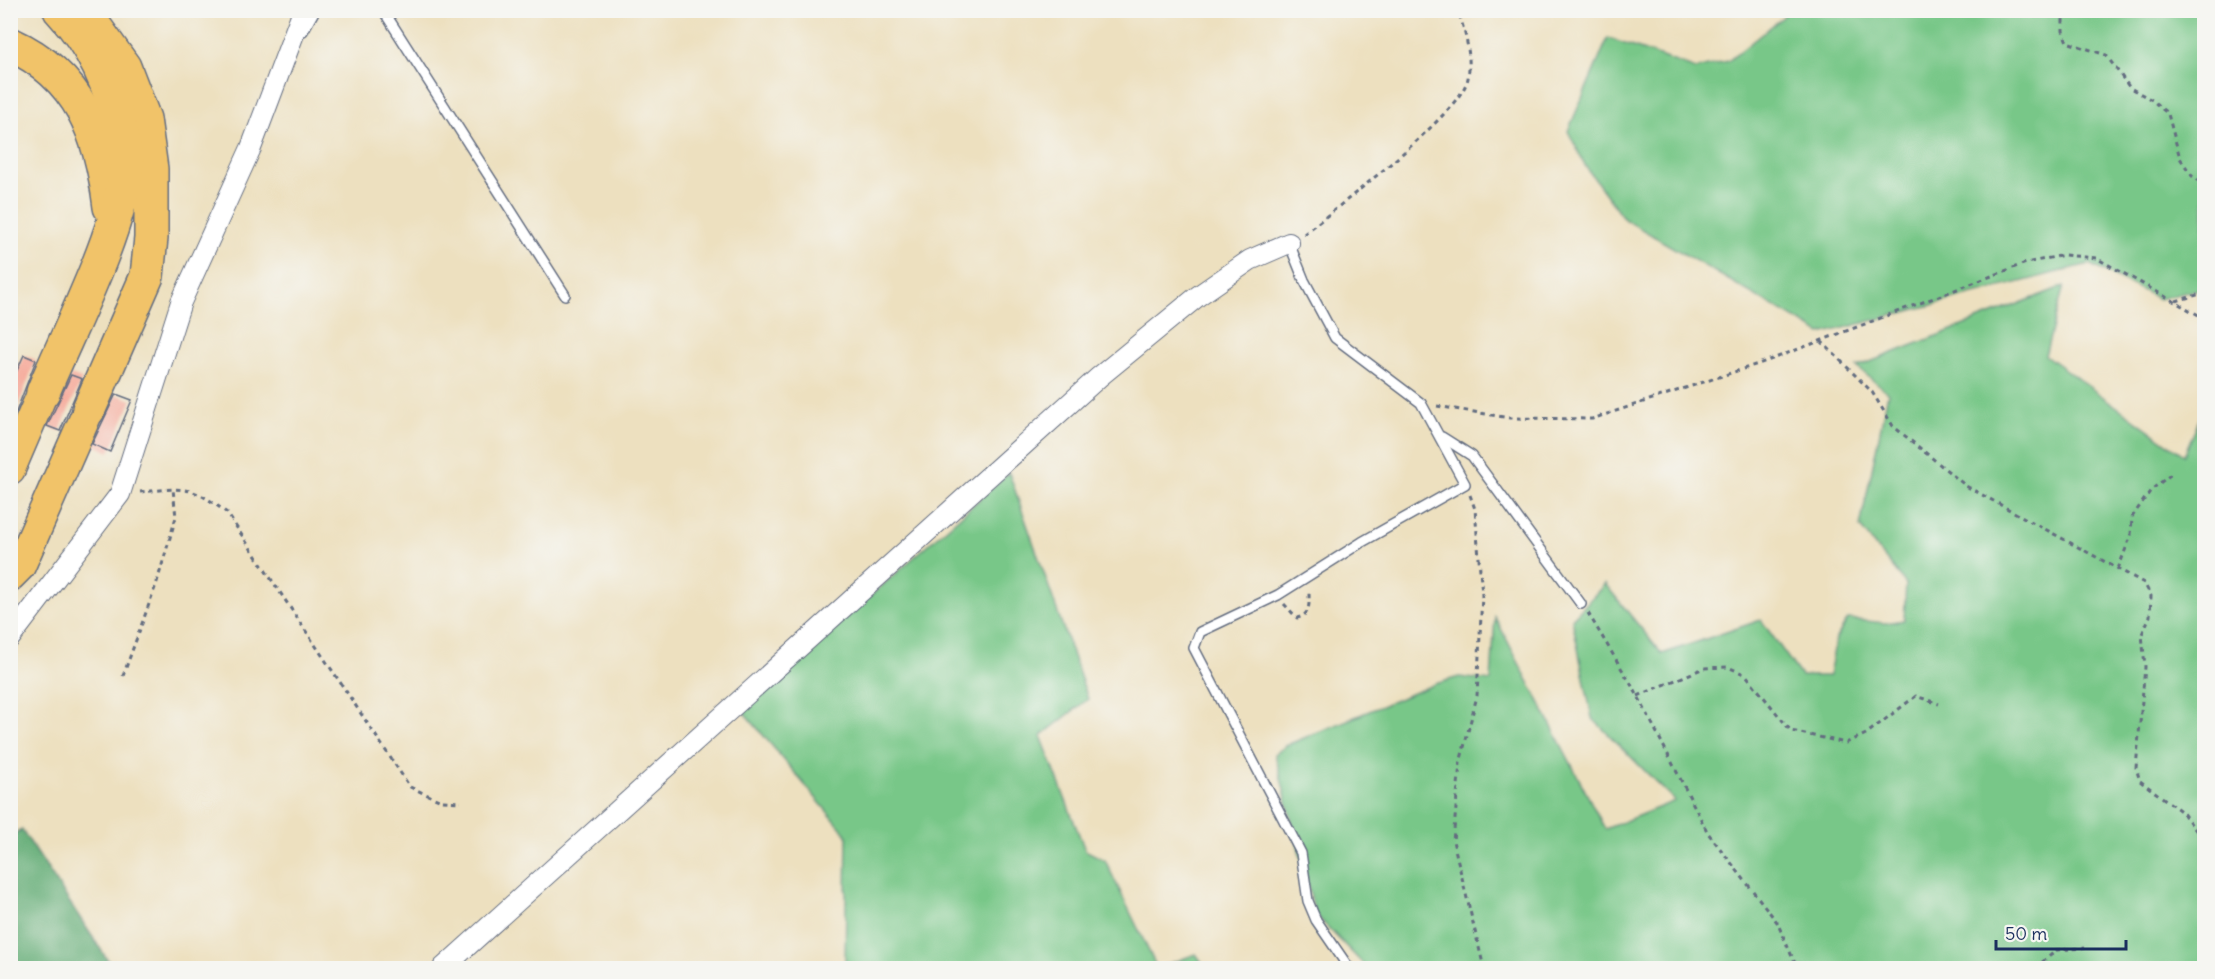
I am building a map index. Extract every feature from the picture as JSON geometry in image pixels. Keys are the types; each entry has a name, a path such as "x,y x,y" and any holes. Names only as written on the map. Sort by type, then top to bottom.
{"highway":[{"path":"43,392 112,228 127,164 118,116 100,64 74,25 60,10"},
{"path":"83,10 124,67"},
{"path":"89,408 147,276 151,238 151,169 144,119 124,67 94,10"},
{"path":"10,44 38,58 66,82 86,112 101,151 112,228"}],"main road":[{"path":"10,469 43,392"},
{"path":"10,576 20,566 89,408"}],"street":[{"path":"10,638 120,494 181,302 251,148 303,10"},
{"path":"442,969 1099,377 1198,296 1250,260 1288,243"}],"lane":[{"path":"282,66 315,10"},
{"path":"383,10 565,295"},
{"path":"1288,243 1304,280 1335,338 1421,403 1465,484 1278,595 1200,633 1194,648 1301,853 1308,901 1316,920 1349,969"},
{"path":"1440,436 1472,456 1581,604"}],"path":[{"path":"1288,243 1299,238 1381,172 1454,104 1468,79 1469,45 1458,10"},
{"path":"2063,10 2063,31 2067,42 2106,55 2130,88 2152,100 2168,114 2180,158 2192,176 2205,184"},
{"path":"1421,403 1510,418 1592,419 1767,361 2026,263 2064,255 2096,258 2205,318"},
{"path":"2175,301 2205,293"},
{"path":"1821,341 1872,392 1893,426 1966,486 2144,583 2151,596 2150,616 2142,634 2145,667 2136,768 2140,781 2182,812 2205,841"},
{"path":"2118,569 2131,535 2132,518 2151,490 2174,472"},
{"path":"1465,484 1475,509 1482,595 1477,696 1460,763 1453,841 1484,969"},
{"path":"120,494 185,488 211,500 227,513 410,787 441,801 461,802"},
{"path":"123,676 157,582 176,517 173,489"},
{"path":"1278,595 1297,618 1304,617 1308,612 1310,574"},
{"path":"1581,604 1638,696 1708,833 1777,922 1797,969"},
{"path":"1638,696 1704,668 1728,667 1746,675 1791,731 1846,743 1866,734 1916,696 1939,704"},
{"path":"2035,969 2057,950 2085,948"}],"green space":[{"path":"1784,11 2204,11 2204,288 2159,299 2089,264 1821,334 1624,219 1586,167 1568,131 1608,38 1696,69 1728,61 1784,16"},
{"path":"2064,286 2045,355 2184,455 2204,408 2204,968 1367,968 1315,914 1275,754 1287,745 1435,684 1459,677 1491,681 1495,617 1605,829 1675,801 1592,718 1572,619 1605,584 1662,654 1761,620 1801,676 1829,676 1836,638 1848,619 1885,623 1904,620 1906,584 1860,527 1888,393 1857,367"},
{"path":"1009,473 1088,699 1041,736 1085,850 1105,860 1157,968 845,968 847,835 742,710"},
{"path":"22,830 113,968 11,968 11,835"},
{"path":"1196,954 1206,968 1157,968"}],"building":[{"path":"24,355 36,360 16,412 10,410 10,386"},
{"path":"71,375 82,379 60,431 47,426"},
{"path":"116,394 132,400 110,452 92,444"}]}
